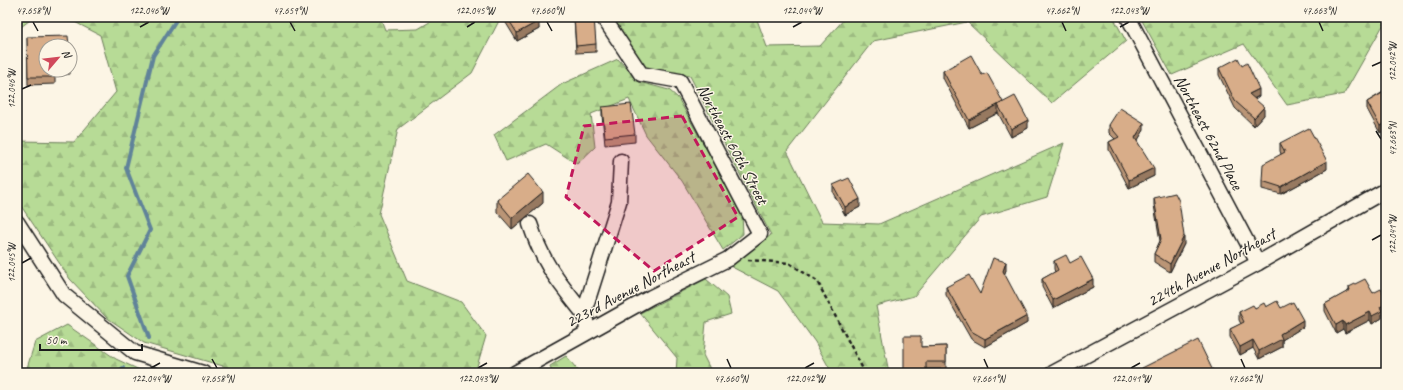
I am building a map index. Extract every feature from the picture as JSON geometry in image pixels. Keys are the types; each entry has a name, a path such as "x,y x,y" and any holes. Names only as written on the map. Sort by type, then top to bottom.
{"street":[{"name":"Northeast 60th Street","path":"602,17 613,30 641,74 680,81 760,234"},
{"name":"Northeast 62nd Place","path":"1128,17 1258,263"},
{"path":"587,332 584,314 591,286 618,202 621,161"},
{"name":"224th Avenue Northeast","path":"1053,373 1258,263 1386,190"},
{"path":"17,222 64,295 135,353 203,373"},
{"path":"530,224 539,251 553,275 584,314"},
{"name":"223rd Avenue Northeast","path":"515,373 652,297 728,259 760,234"}],"path":[{"path":"728,259 789,263 817,281 865,373"}],"highlighted area":[{"path":"682,116 738,217 654,271 566,197 584,126"}],"green space":[{"path":"17,17 34,17 17,30"},
{"path":"65,17 380,17 385,30 418,29 438,17 501,17 472,73 398,129 379,214 407,281 461,302 486,336 475,373 247,373 144,343 106,317 70,279 17,200 17,141 74,142 116,92 100,35"},
{"path":"612,17 756,17 767,47 820,46 846,17 1113,17 1126,41 1052,103 967,22 873,41 787,151 822,222 879,224 1064,143 1047,197 981,217 914,296 876,306 889,373 832,373 815,342 778,291 730,266 771,235 690,76 646,68"},
{"path":"1140,17 1386,17 1386,20 1344,94 1287,105 1244,44 1172,75"},
{"path":"618,59 639,82 669,90 678,98 742,214 743,234 723,250 682,181 646,135 629,99 591,114 595,147 577,164 546,144 506,161 494,135 562,84"},
{"path":"706,279 727,297 731,314 706,322 703,355 712,373 676,373 677,358 640,313"},
{"path":"67,325 116,359 146,373 17,373 17,369 27,368 35,342"},
{"path":"566,356 580,373 552,373 550,366"}],"building":[{"path":"507,17 537,17 539,21 517,33"},
{"path":"574,17 594,17 596,44 576,46"},
{"path":"68,36 68,38 38,38 38,77 28,77 27,37"},
{"path":"971,55 982,75 987,73 1003,102 969,120 943,71"},
{"path":"1238,58 1242,66 1247,63 1259,89 1249,94 1264,107 1254,118 1235,101 1219,68"},
{"path":"1386,91 1386,122 1380,126 1367,102"},
{"path":"1015,96 1028,120 1011,129 998,105"},
{"path":"631,104 635,134 605,137 602,107"},
{"path":"1120,108 1144,123 1135,138 1154,168 1129,180 1109,142 1119,137 1109,125"},
{"path":"1309,128 1327,161 1281,187 1262,181 1263,164 1285,152 1280,143"},
{"path":"528,174 543,192 512,218 497,200"},
{"path":"849,178 860,199 845,207 833,185"},
{"path":"1175,193 1179,201 1184,236 1170,264 1154,254 1161,239 1154,198"},
{"path":"1066,255 1070,263 1081,257 1093,279 1053,300 1042,279 1058,270 1054,261"},
{"path":"993,258 1006,262 1003,271 1027,316 985,339 971,331 946,287 969,275 980,294"},
{"path":"1365,279 1373,293 1381,289 1386,299 1386,304 1380,307 1382,311 1372,316 1370,312 1345,325 1343,321 1336,325 1325,304 1350,290 1349,287"},
{"path":"1277,301 1281,308 1293,302 1303,320 1280,334 1282,339 1259,351 1253,340 1240,347 1230,329 1244,322 1239,312 1253,305 1255,308 1264,303 1266,307"},
{"path":"904,336 921,336 921,347 946,346 946,362 926,362 926,373 904,373"},
{"path":"1198,340 1214,373 1145,373 1142,368"}],"waterway":[{"path":"149,338 127,276 150,230 126,168 153,56 178,17"},
{"path":"118,373 123,368"}]}
